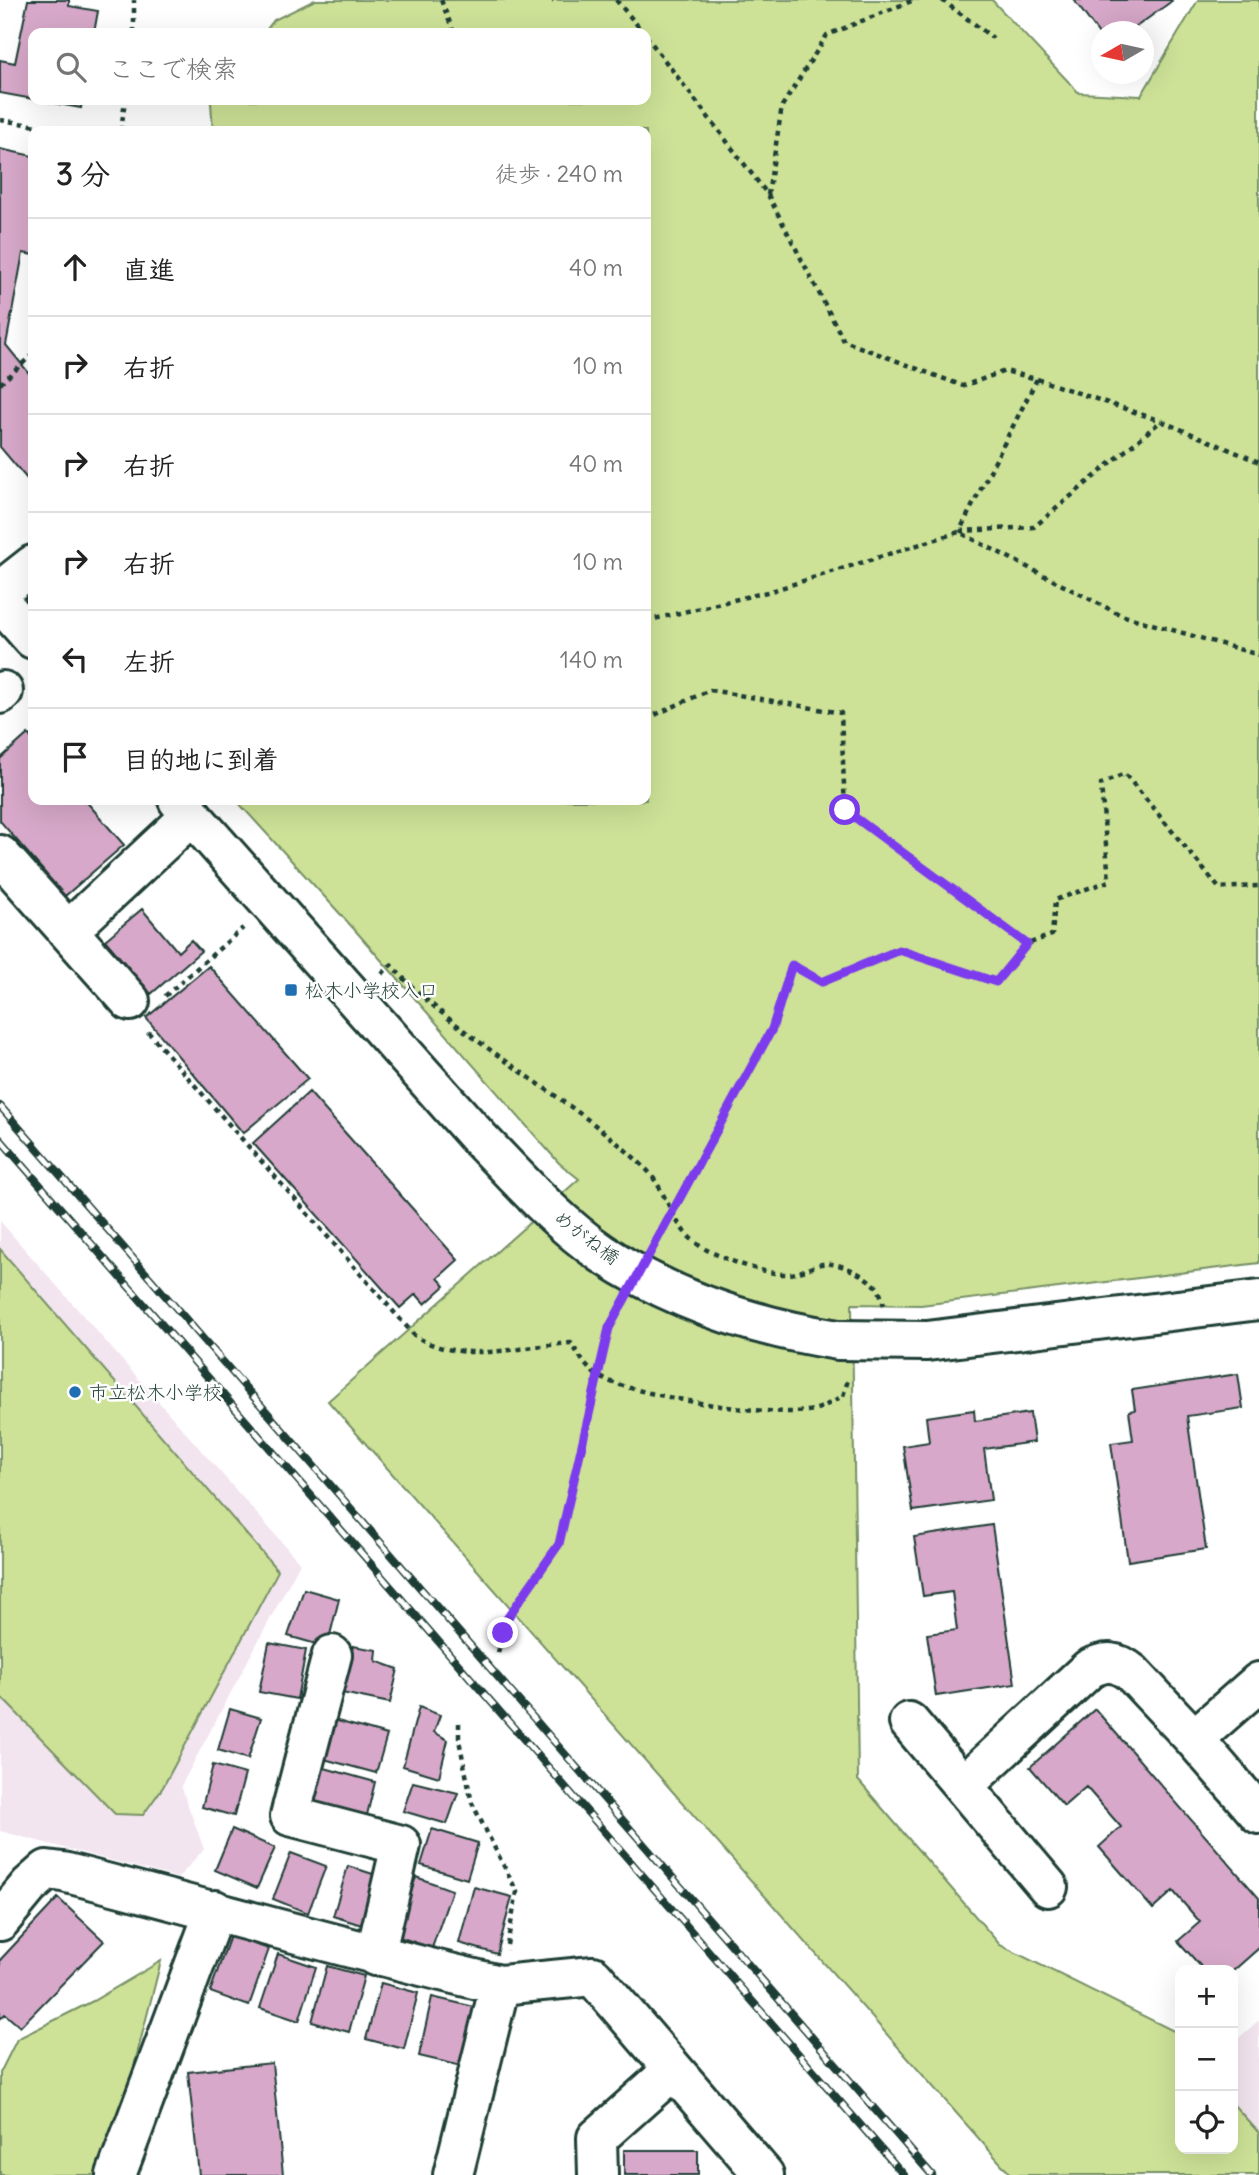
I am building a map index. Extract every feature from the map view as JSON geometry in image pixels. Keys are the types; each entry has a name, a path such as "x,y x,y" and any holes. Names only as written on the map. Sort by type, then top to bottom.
{"street":[{"path":"0,591 28,569"},
{"path":"0,602 28,633"},
{"path":"68,931 185,807"},
{"name":"めがね橋","path":"185,807 478,1137 535,1196 603,1253 704,1306 747,1320 838,1340 927,1341 1258,1310"},
{"path":"0,855 142,1009"},
{"path":"332,1655 290,1816 401,1845 375,1956"},
{"path":"964,1785 1089,1669 1101,1663 1121,1664 1194,1739 1259,1814"},
{"path":"1194,1739 1259,1682"},
{"path":"909,1722 1048,1886"},
{"path":"0,1921 47,1870 215,1910 375,1956 500,1985 593,1976 764,2175"},
{"path":"116,2175 215,1910"},
{"path":"453,2175 500,1985"},
{"path":"598,2175 597,2138 672,2071"}],"path":[{"path":"134,0 134,28"},
{"path":"441,0 452,28"},
{"path":"616,0 639,28"},
{"path":"768,195 782,106 827,35 914,0"},
{"path":"942,0 993,38"},
{"path":"651,43 768,195 844,341 963,386 1005,371 1037,379 1161,421 1259,462"},
{"path":"122,126 124,105"},
{"path":"0,120 38,126"},
{"path":"0,384 28,359"},
{"path":"959,531 1037,379"},
{"path":"651,620 771,591 959,531 1034,527 1161,421"},
{"path":"959,531 1121,615 1259,655"},
{"path":"651,717 710,690 841,713 845,810 1027,944"},
{"path":"652,1247 772,1029 792,965 822,982 899,950 996,982 1027,944 1052,935 1055,900 1110,881 1101,784 1125,774 1219,888 1259,886"},
{"path":"247,924 142,1009 414,1335 428,1345 483,1352 571,1342 585,1365 598,1376 686,1400 773,1410 813,1410 843,1396 849,1377"},
{"path":"376,980 391,965 420,997 601,1131 646,1169 686,1236 707,1250 758,1269 784,1274 806,1272 820,1264 839,1264 877,1287 889,1317"},
{"path":"498,1653 506,1620 559,1544 609,1328 627,1293"},
{"path":"459,1723 459,1741 472,1803 517,1892 500,1985"}],"shaded area":[{"name":"市立松木小学校","path":"0,1221 300,1563 181,1786 204,1849 178,1878 0,1831"},
{"path":"1259,2020 1259,2133 1238,2110 1238,2039"}],"green space":[{"path":"315,0 992,0 1079,93 1141,96 1148,84 1154,84 1154,74 1198,0 1259,0 1259,1263 921,1305 852,1304 858,1780 1000,1945 1175,2032 1175,2154 1238,2154 1238,2110 1259,2133 1259,2175 1011,2175 328,1401 579,1179 559,1163 354,929 241,805 651,805 651,126 213,126 211,105 651,105 651,28 268,28 274,20"},
{"name":"市立松木小学校","path":"0,1249 278,1571 163,1787 143,1815 115,1814 0,1696"},
{"path":"161,1961 106,2175 0,2175 0,2073 17,2039 93,2001"}],"building":[{"path":"28,0 69,0 69,6 98,11 95,28 28,28 28,98 0,93 0,60 15,63"},
{"path":"1074,0 1172,1 1144,21 1091,23"},
{"path":"0,149 28,155 28,254 23,253 6,345 28,372 28,480 0,447"},
{"path":"28,734 28,805 89,805 124,845 65,896 0,821 0,759"},
{"path":"142,909 178,952 191,940 201,951 151,994 105,940"},
{"path":"209,966 308,1079 243,1133 146,1018"},
{"path":"309,1092 458,1260 438,1278 445,1286 425,1304 416,1294 400,1308 253,1143"},
{"path":"1238,1374 1243,1408 1187,1416 1206,1549 1128,1561 1111,1443 1133,1440 1129,1411 1135,1410 1132,1390"},
{"path":"974,1410 975,1421 1030,1413 1034,1442 984,1449 991,1500 913,1511 903,1446 929,1442 926,1417"},
{"path":"992,1525 1015,1684 936,1696 927,1634 957,1630 952,1592 923,1596 914,1537"},
{"path":"304,1589 339,1599 327,1647 288,1636"},
{"path":"269,1643 306,1650 297,1699 259,1692"},
{"path":"353,1646 377,1650 376,1661 398,1669 390,1703 342,1693"},
{"path":"419,1707 440,1715 434,1732 448,1740 439,1777 403,1766"},
{"path":"230,1709 261,1718 248,1759 218,1750"},
{"path":"1095,1709 1259,1898 1259,1948 1238,1967 1200,1965 1178,1941 1200,1922 1173,1891 1153,1909 1099,1847 1121,1827 1086,1787 1064,1806 1030,1767"},
{"path":"334,1720 387,1735 376,1773 324,1759"},
{"path":"213,1765 245,1774 234,1816 202,1807"},
{"path":"321,1767 375,1782 366,1819 311,1804"},
{"path":"413,1782 458,1793 447,1824 403,1811"},
{"path":"232,1829 275,1848 257,1888 215,1870"},
{"path":"432,1829 478,1843 467,1879 421,1865"},
{"path":"291,1853 326,1866 308,1913 273,1899"},
{"path":"348,1866 382,1877 368,1927 333,1916"},
{"path":"416,1877 452,1890 432,1948 396,1936"},
{"path":"474,1887 512,1897 497,1954 459,1943"},
{"path":"58,1898 104,1941 20,2027 5,2014 0,2019 0,1960"},
{"path":"230,1936 269,1949 249,2006 210,1992"},
{"path":"278,1954 316,1967 299,2021 260,2008"},
{"path":"327,1966 364,1976 349,2032 312,2022"},
{"path":"381,1983 418,1993 404,2049 366,2039"},
{"path":"432,1997 483,2009 470,2068 419,2056"},
{"path":"272,2063 283,2175 199,2175 188,2072"},
{"path":"624,2150 698,2150 698,2175 624,2175"}],"railway":[{"path":"0,1106 932,2175"},
{"path":"0,1139 904,2175"}],"place":[{"name":"松木小学校入口","path":"291,990"},
{"name":"市立松木小学校","path":"75,1392"}],"route":[{"path":"503,1633 506,1620 559,1544 609,1328 772,1029 792,965 822,982 899,950 996,982 1027,944 845,810"}]}
